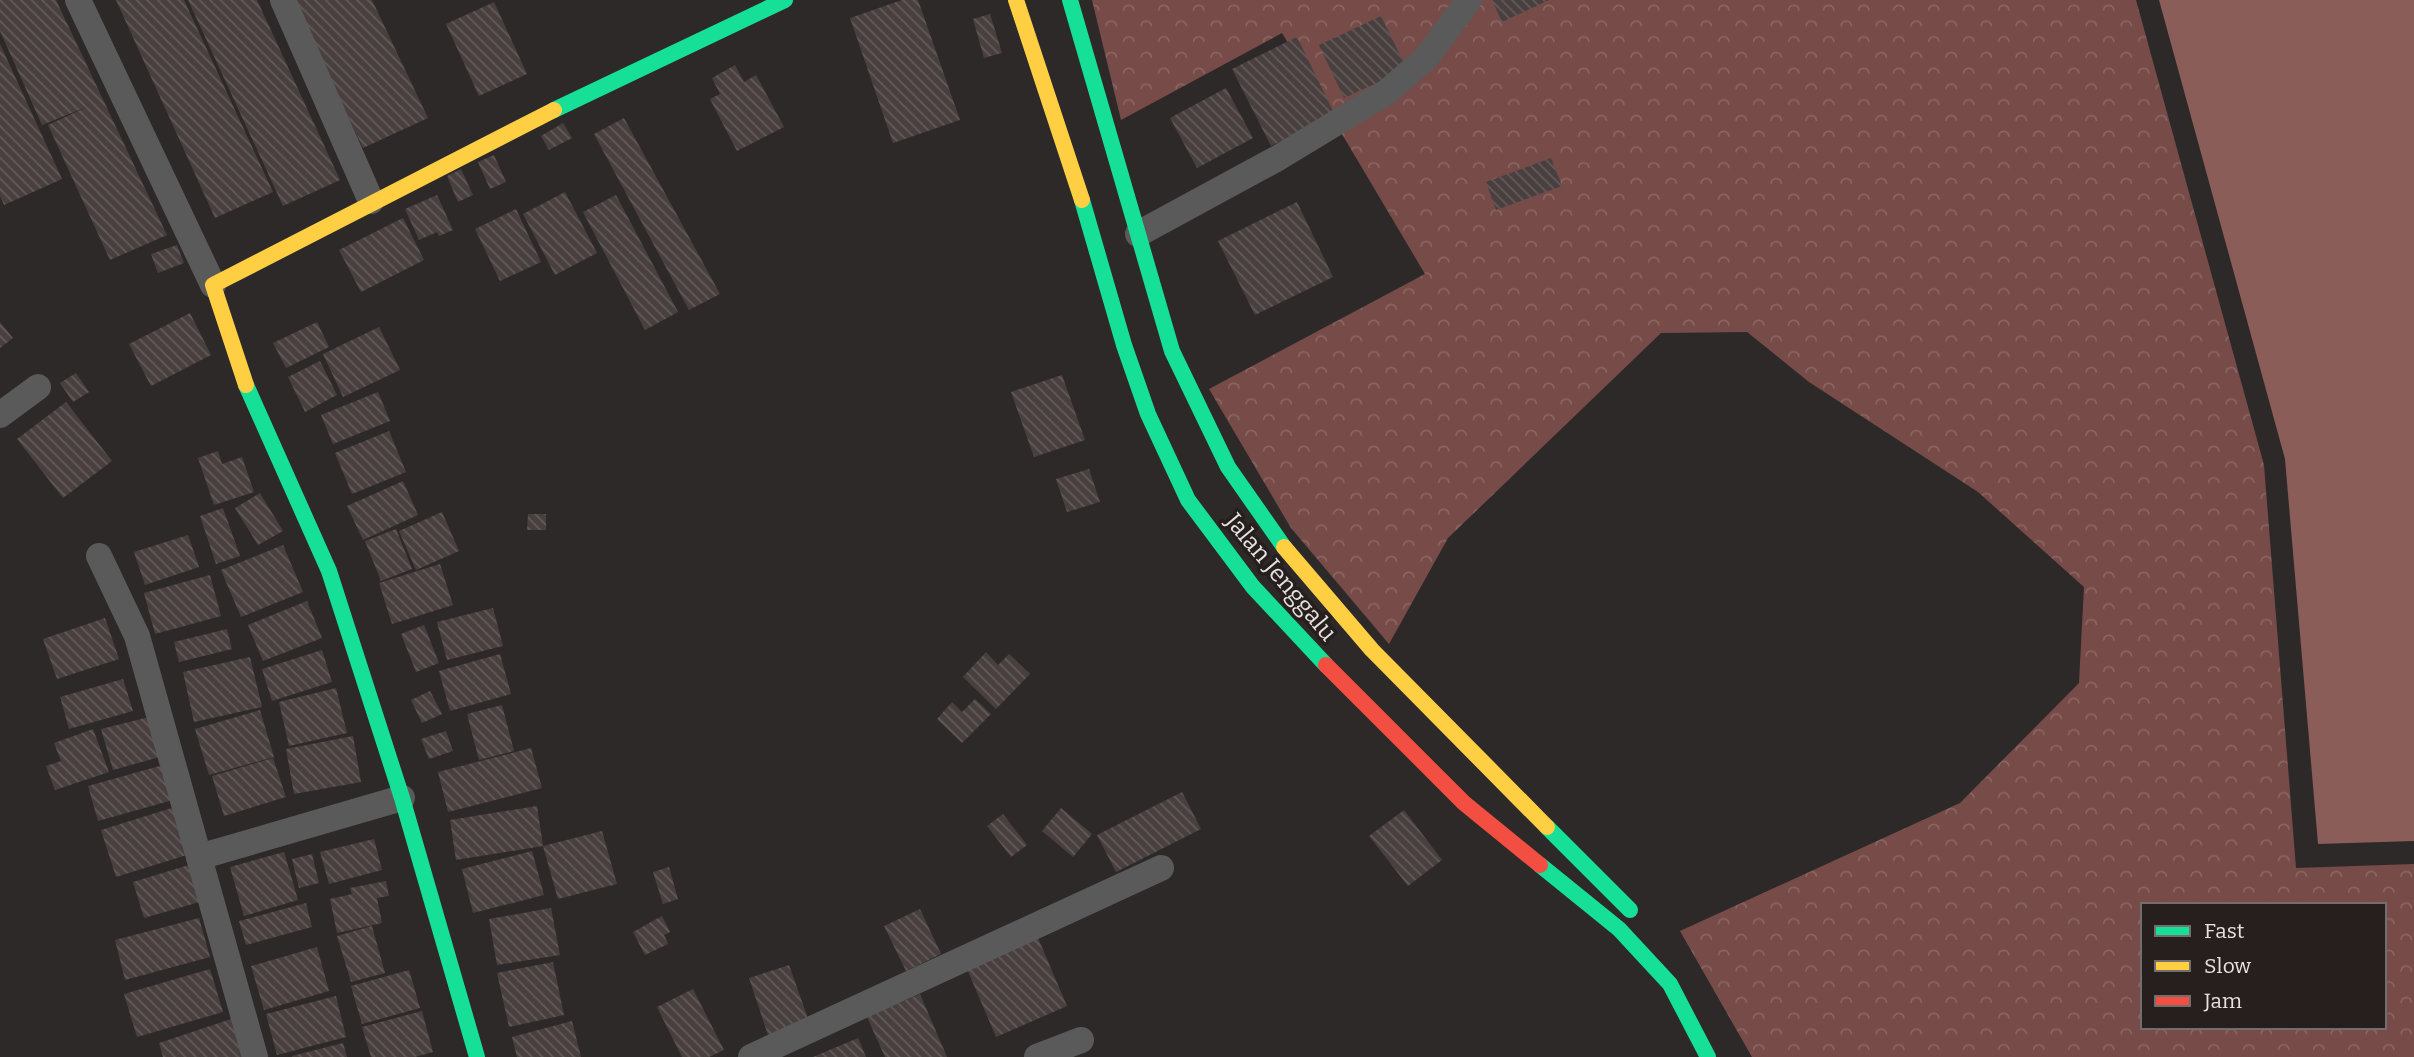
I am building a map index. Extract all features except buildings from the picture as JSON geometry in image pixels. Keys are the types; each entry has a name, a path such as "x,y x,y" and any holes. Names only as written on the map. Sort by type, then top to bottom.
{"main road":[{"path":"477,1057 402,798 328,571 242,375 212,285 371,201 654,61 785,0"},
{"name":"Jalan Jenggalu","path":"1016,0 1100,253 1124,345 1148,414 1188,500 1253,587 1367,709 1464,803 1619,929 1670,984 1708,1057"},
{"name":"Jalan Jenggalu","path":"1070,0 1178,362 1228,467 1284,547 1372,650 1645,927"}],"street":[{"path":"78,0 212,285"},
{"path":"283,0 371,201"},
{"path":"1138,234 1278,158 1387,92 1426,58 1469,0"},
{"path":"0,415 38,387"},
{"path":"99,556 137,636 255,1057"},
{"path":"198,857 402,798"},
{"path":"751,1057 1161,868"},
{"path":"1037,1057 1082,1040"}],"green space":[{"path":"1092,0 2136,0 2264,465 2296,868 2414,864 2414,1057 1752,1057 1680,931 1960,803 2079,683 2084,587 1978,492 1809,382 1747,332 1661,333 1448,538 1389,644 1291,528 1209,389 1425,274 1282,33 1121,120"}],"shaded area":[{"path":"2159,0 2414,0 2414,841 2318,844 2285,459"}],"traffic: fast":[{"path":"554,110 785,0"},
{"path":"1070,0 1172,351 1228,467 1284,547"},
{"path":"1082,200 1124,345 1148,414 1188,500 1253,587 1326,665"},
{"path":"246,385 329,571 402,798 477,1057"},
{"path":"1547,827 1630,910"},
{"path":"1540,865 1619,929 1670,984 1708,1057"}],"traffic: slow":[{"path":"1016,0 1082,200"},
{"path":"246,385 213,285 554,110"},
{"path":"1284,547 1372,650 1547,827"}],"traffic: jam":[{"path":"1326,665 1464,803 1540,865"}]}
